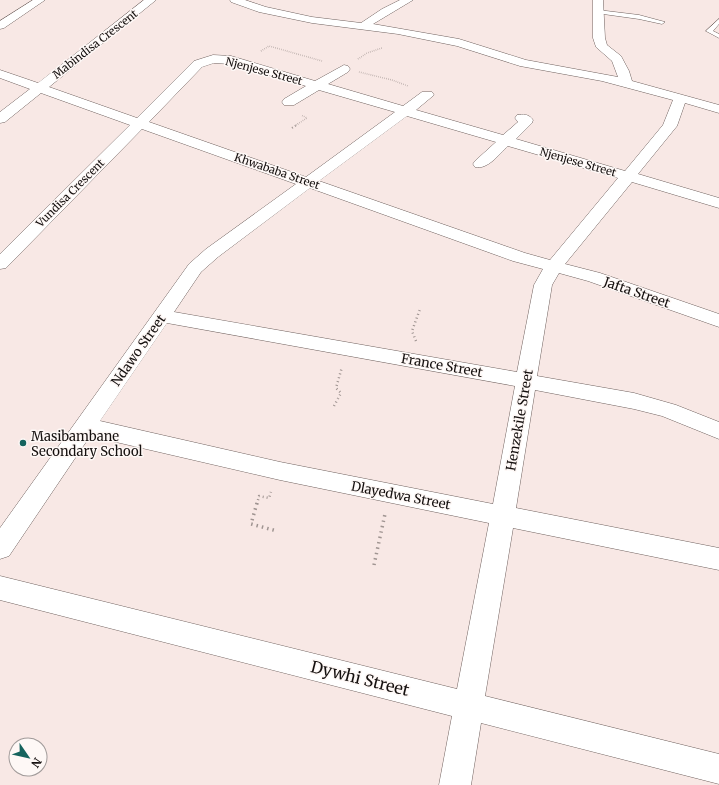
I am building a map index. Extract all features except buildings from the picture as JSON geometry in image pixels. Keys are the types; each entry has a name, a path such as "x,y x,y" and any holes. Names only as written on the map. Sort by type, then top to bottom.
{"street":[{"path":"1,24 40,0"},
{"name":"Mabindisa Crescent","path":"0,119 151,0"},
{"path":"234,0 263,10 330,24 432,37 459,43 542,67 626,83 719,109"},
{"path":"362,27 386,11 408,0"},
{"path":"598,0 599,38 602,47 617,60 623,72 626,83"},
{"path":"263,10 280,2"},
{"name":"Njenjese Street","path":"139,123 198,64 207,60 220,59 239,62 719,203"},
{"name":"Njenjese Street","path":"289,102 342,68"},
{"name":"Khwababa Street","path":"0,74 519,257 554,266"},
{"path":"405,111 427,95"},
{"name":"Henzekile Street","path":"455,785 543,285 554,266 670,126 680,98"},
{"name":"Ndawo Street","path":"0,548 187,278 212,253 405,111"},
{"path":"480,164 525,123 526,120 522,118"},
{"name":"Vundisa Crescent","path":"0,264 139,123"},
{"name":"Jafta Street","path":"554,266 594,277 719,321"},
{"name":"France Street","path":"161,316 422,361 644,403 668,410 719,431"},
{"name":"Dlayedwa Street","path":"84,426 280,471 719,559"},
{"name":"Dywhi Street","path":"0,588 719,769"}],"lane":[{"path":"598,12 639,17 662,22"},
{"path":"719,21 709,31 719,36"}],"path":[{"path":"239,62 269,46 342,68 392,80 427,95"},
{"path":"342,68 349,61 353,62 367,53 382,48"},
{"path":"420,309 412,331 422,361"},
{"path":"334,406 340,393 336,388 347,349"},
{"path":"277,531 251,524 259,496 268,498 280,471"},
{"path":"374,565 390,492"}],"place":[{"name":"Masibambane Secondary School","path":"23,443"}]}
